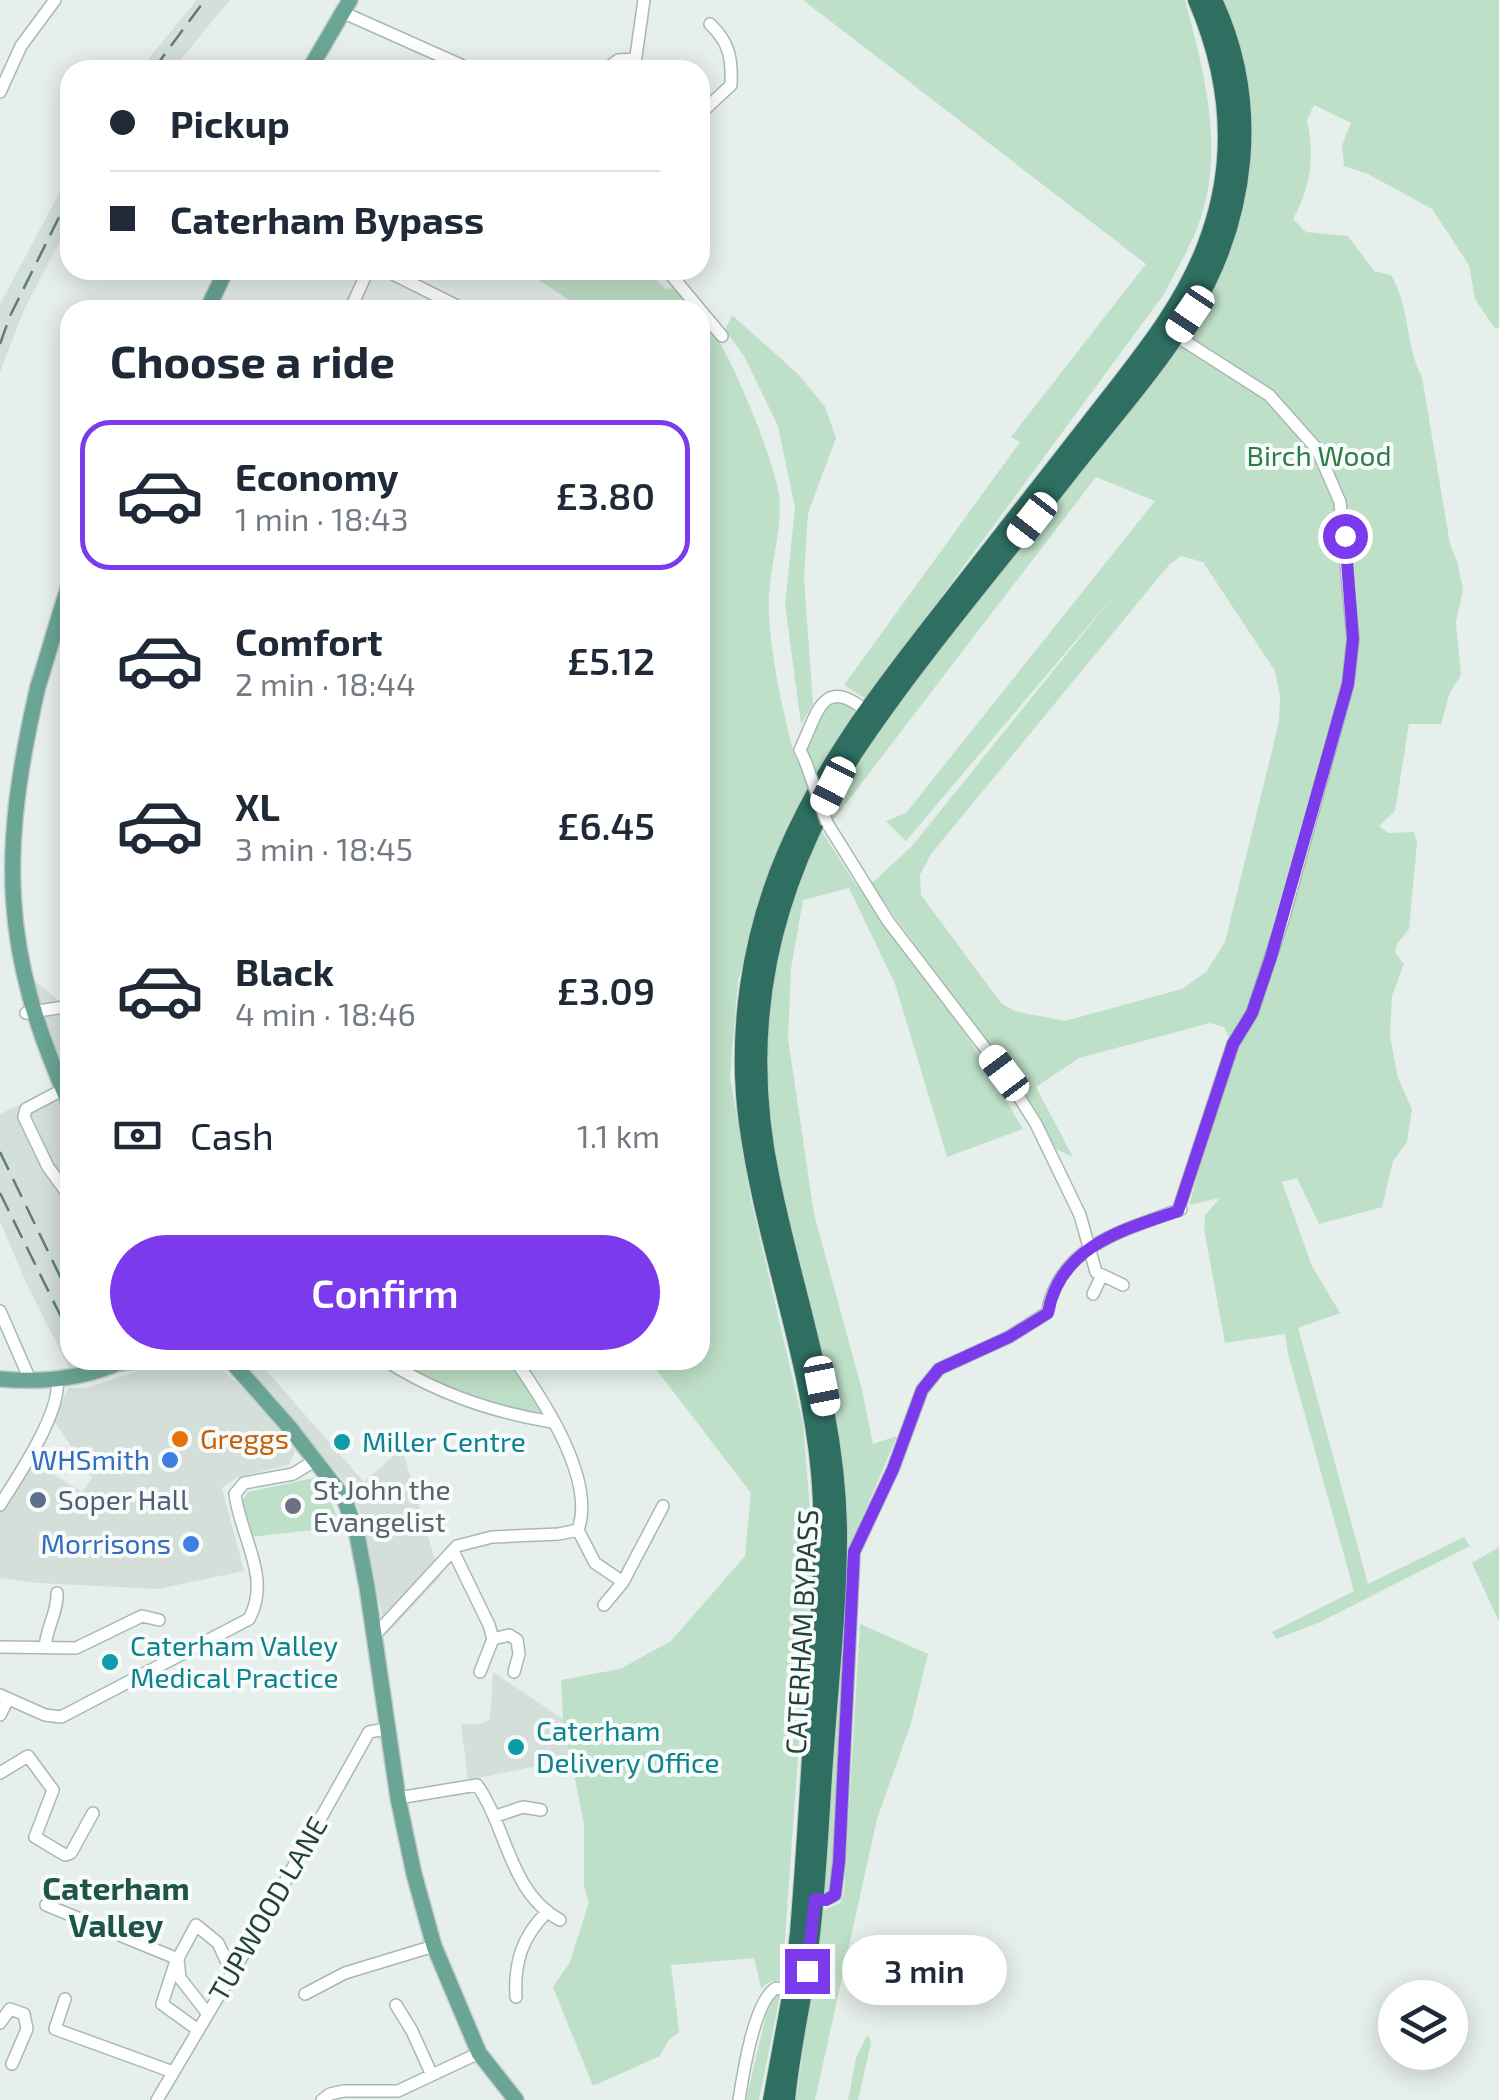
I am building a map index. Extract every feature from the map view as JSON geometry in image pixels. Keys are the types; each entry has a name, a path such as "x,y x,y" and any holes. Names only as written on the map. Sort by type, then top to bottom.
{"highway":[{"name":"CATERHAM BYPASS","path":"772,2100 792,1991 804,1872 822,1566 814,1420 762,1198 744,1090 745,1030 757,945 783,861 820,783 866,711 1126,376 1194,274 1220,202 1228,138 1223,77 1197,0"},
{"name":"CATERHAM BYPASS","path":"786,2100 815,1899 838,1536 836,1482 816,1358 761,1129 757,1047 768,953 801,851 852,754 1175,336 1210,276 1225,238 1240,174 1243,114 1238,75 1213,0"}],"main road":[{"path":"314,60 346,6"},
{"path":"60,618 11,784 2,841 5,933 26,1013 60,1084"},
{"path":"0,1379 31,1382 97,1370"},
{"path":"241,1370 344,1498 358,1535 398,1798 434,1946 479,2053 516,2100"}],"street":[{"path":"0,92 22,46 55,0"},
{"path":"634,60 640,2"},
{"path":"346,6 452,60"},
{"path":"710,24 724,37 732,57 731,85 710,105"},
{"path":"404,280 445,300"},
{"path":"676,280 693,300"},
{"path":"710,321 722,336"},
{"path":"815,1899 826,1900 835,1895 839,1862 854,1552 893,1469 922,1390 939,1369 1009,1337 1048,1313 1061,1274 1091,1245 1182,1209 1233,1044 1252,1013 1277,939 1349,671 1353,639 1340,502 1317,448 1270,395 1175,336"},
{"path":"866,711 842,694 835,694 820,706 800,750 827,823 888,921 1004,1073 1036,1124 1091,1245 1096,1272 1123,1285"},
{"path":"26,1013 60,1008"},
{"path":"60,1099 26,1109 24,1118 60,1184"},
{"path":"1093,1294 1102,1274"},
{"path":"0,1311 31,1382"},
{"path":"400,1370 459,1399 552,1422"},
{"path":"521,1370 552,1422 580,1482 584,1512 578,1530 595,1563 623,1582"},
{"path":"0,1505 51,1411 58,1379"},
{"path":"0,1715 4,1697 45,1715 61,1716 248,1618 258,1594 258,1577 235,1494 244,1483 293,1474 316,1460"},
{"path":"604,1605 623,1582 664,1506"},
{"path":"374,1636 453,1550 492,1537 578,1530"},
{"path":"453,1550 493,1638 480,1672"},
{"path":"45,1648 48,1622 58,1606 57,1593"},
{"path":"0,1647 76,1648 142,1616 159,1620"},
{"path":"493,1638 509,1635 518,1640 514,1672"},
{"name":"TUPWOOD LANE","path":"156,2100 370,1732 386,1729"},
{"path":"0,1773 28,1756 39,1768 53,1790 35,1837 65,1855 71,1853 92,1812"},
{"path":"398,1798 477,1785 496,1816 515,1870 547,1912 560,1920"},
{"path":"496,1816 536,1808 532,1792"},
{"path":"46,1905 178,1959"},
{"path":"516,1997 514,1974 518,1955 532,1927 547,1912"},
{"path":"198,2030 162,2004 178,1959 196,1925 218,1943 232,1973"},
{"path":"305,1994 345,1973 434,1946"},
{"path":"178,1959 180,1978 208,2014"},
{"path":"739,2100 744,2067 765,1997 776,1988 792,1991"},
{"path":"65,1998 55,2029 173,2072"},
{"path":"396,2005 431,2073"},
{"path":"0,2023 10,2008 24,2014 27,2029 12,2064"},
{"path":"322,2100 344,2091 398,2092 479,2053"}],"shaded area":[{"path":"197,0 230,0 180,60 147,60"},
{"path":"60,192 60,241 24,310 0,372 0,304"},
{"path":"25,973 60,1002 60,1064 33,1009"},
{"path":"57,1087 60,1093 60,1350 0,1221 0,1114"},
{"path":"141,1370 223,1370 262,1406 295,1451 289,1465 238,1477 222,1488 244,1571 158,1589 0,1578 0,1513 34,1462 82,1492 92,1478 54,1421 68,1388 86,1388"},
{"path":"246,1370 266,1370 364,1482 402,1448 440,1577 386,1635 352,1490"},
{"path":"493,1672 563,1719 572,1759 468,1780 461,1725 490,1719"}],"green space":[{"path":"803,0 1185,0 1210,115 1210,173 1205,202 1192,239 1164,294 866,699 844,685 1020,442 1011,437 1146,264"},
{"name":"Birch Wood","path":"1220,0 1499,0 1499,328 1494,327 1475,299 1469,265 1432,209 1368,174 1344,166 1342,145 1351,123 1314,105 1307,120 1310,171 1293,219 1306,232 1348,236 1374,271 1391,275 1397,287 1422,377 1450,544 1463,589 1456,622 1461,675 1450,692 1441,724 1409,724 1395,811 1379,826 1388,833 1414,832 1417,843 1409,929 1395,952 1404,964 1392,996 1390,1036 1398,1078 1412,1109 1407,1142 1393,1161 1382,1207 1319,1224 1297,1178 1282,1182 1312,1266 1340,1313 1298,1328 1368,1584 1464,1537 1470,1546 1318,1623 1276,1639 1272,1632 1354,1591 1285,1334 1225,1343 1204,1229 1205,1215 1220,1198 1189,1205 1234,1048 1224,1027 1210,1023 1079,1058 1036,1087 1073,1157 1056,1149 1011,1071 871,884 912,846 1116,593 906,841 886,821 906,813 1155,501 1096,477 831,823 830,805 875,736 1218,278 1245,197 1251,139 1246,79","holes":["1181,556 1203,562 1275,671 1280,695 1279,722 1225,942 1206,972 1182,989 1065,1021 1014,1011 1001,1003 921,895 920,875 931,854 1168,566"]},
{"path":"539,280 657,280 687,300 569,300"},
{"path":"732,315 799,375 825,407 836,438 808,513 804,579 813,704 801,724 785,604 795,508 778,426 744,356 725,330"},
{"path":"710,326 747,399 779,495 769,614 777,678 796,761 799,746 834,699 856,709 820,767 765,892 738,981 730,1076 751,1200 803,1423 813,1549 782,1980 761,1988 754,1958 671,1965 679,2032 668,2041 660,2056 593,2086 553,1987 570,1962 589,1902 584,1887 584,1824 563,1719 561,1680 620,1669 671,1641 745,1556 751,1493 657,1370 710,1370"},
{"path":"819,827 969,1039 1023,1129 947,1157 895,984 849,888 803,900 791,969 788,1039 814,1214 873,1444 897,1436 849,1549 831,1889 821,1893 842,1598 787,1222 769,1131 764,1057 768,994 781,921"},
{"path":"410,1370 521,1370 552,1422 429,1381"},
{"path":"318,1477 341,1527 249,1537 241,1503 248,1492"},
{"path":"1499,1547 1499,1622 1472,1563"},
{"path":"860,1624 928,1654 911,1723 877,1819 815,2100 796,2100 823,1910 840,1903 844,1892"},
{"path":"780,1996 759,2100 746,2100 770,1998"},
{"path":"869,2036 871,2043 858,2100 848,2100 856,2058"}],"railway":[{"path":"160,60 205,0"},
{"path":"0,344 60,215"},
{"path":"0,1152 60,1276"},
{"path":"0,1193 60,1315"}],"place":[{"name":"Greggs","path":"180,1439"},
{"name":"Miller Centre","path":"342,1442"},
{"name":"WHSmith","path":"170,1460"},
{"name":"Soper Hall","path":"38,1500"},
{"name":"St John the Evangelist","path":"293,1506"},
{"name":"Morrisons","path":"191,1544"},
{"name":"Caterham Valley Medical Practice","path":"110,1662"},
{"name":"Caterham Delivery Office","path":"516,1747"}],"district":[{"name":"Caterham Valley","path":"116,1908"}],"route":[{"path":"807,1971 815,1899 826,1900 835,1895 839,1862 854,1552 893,1469 914,1407 939,1369 1009,1337 1048,1313 1061,1274 1091,1245 1178,1211 1233,1044 1252,1013 1283,920 1348,684 1353,639 1345,536"}]}
